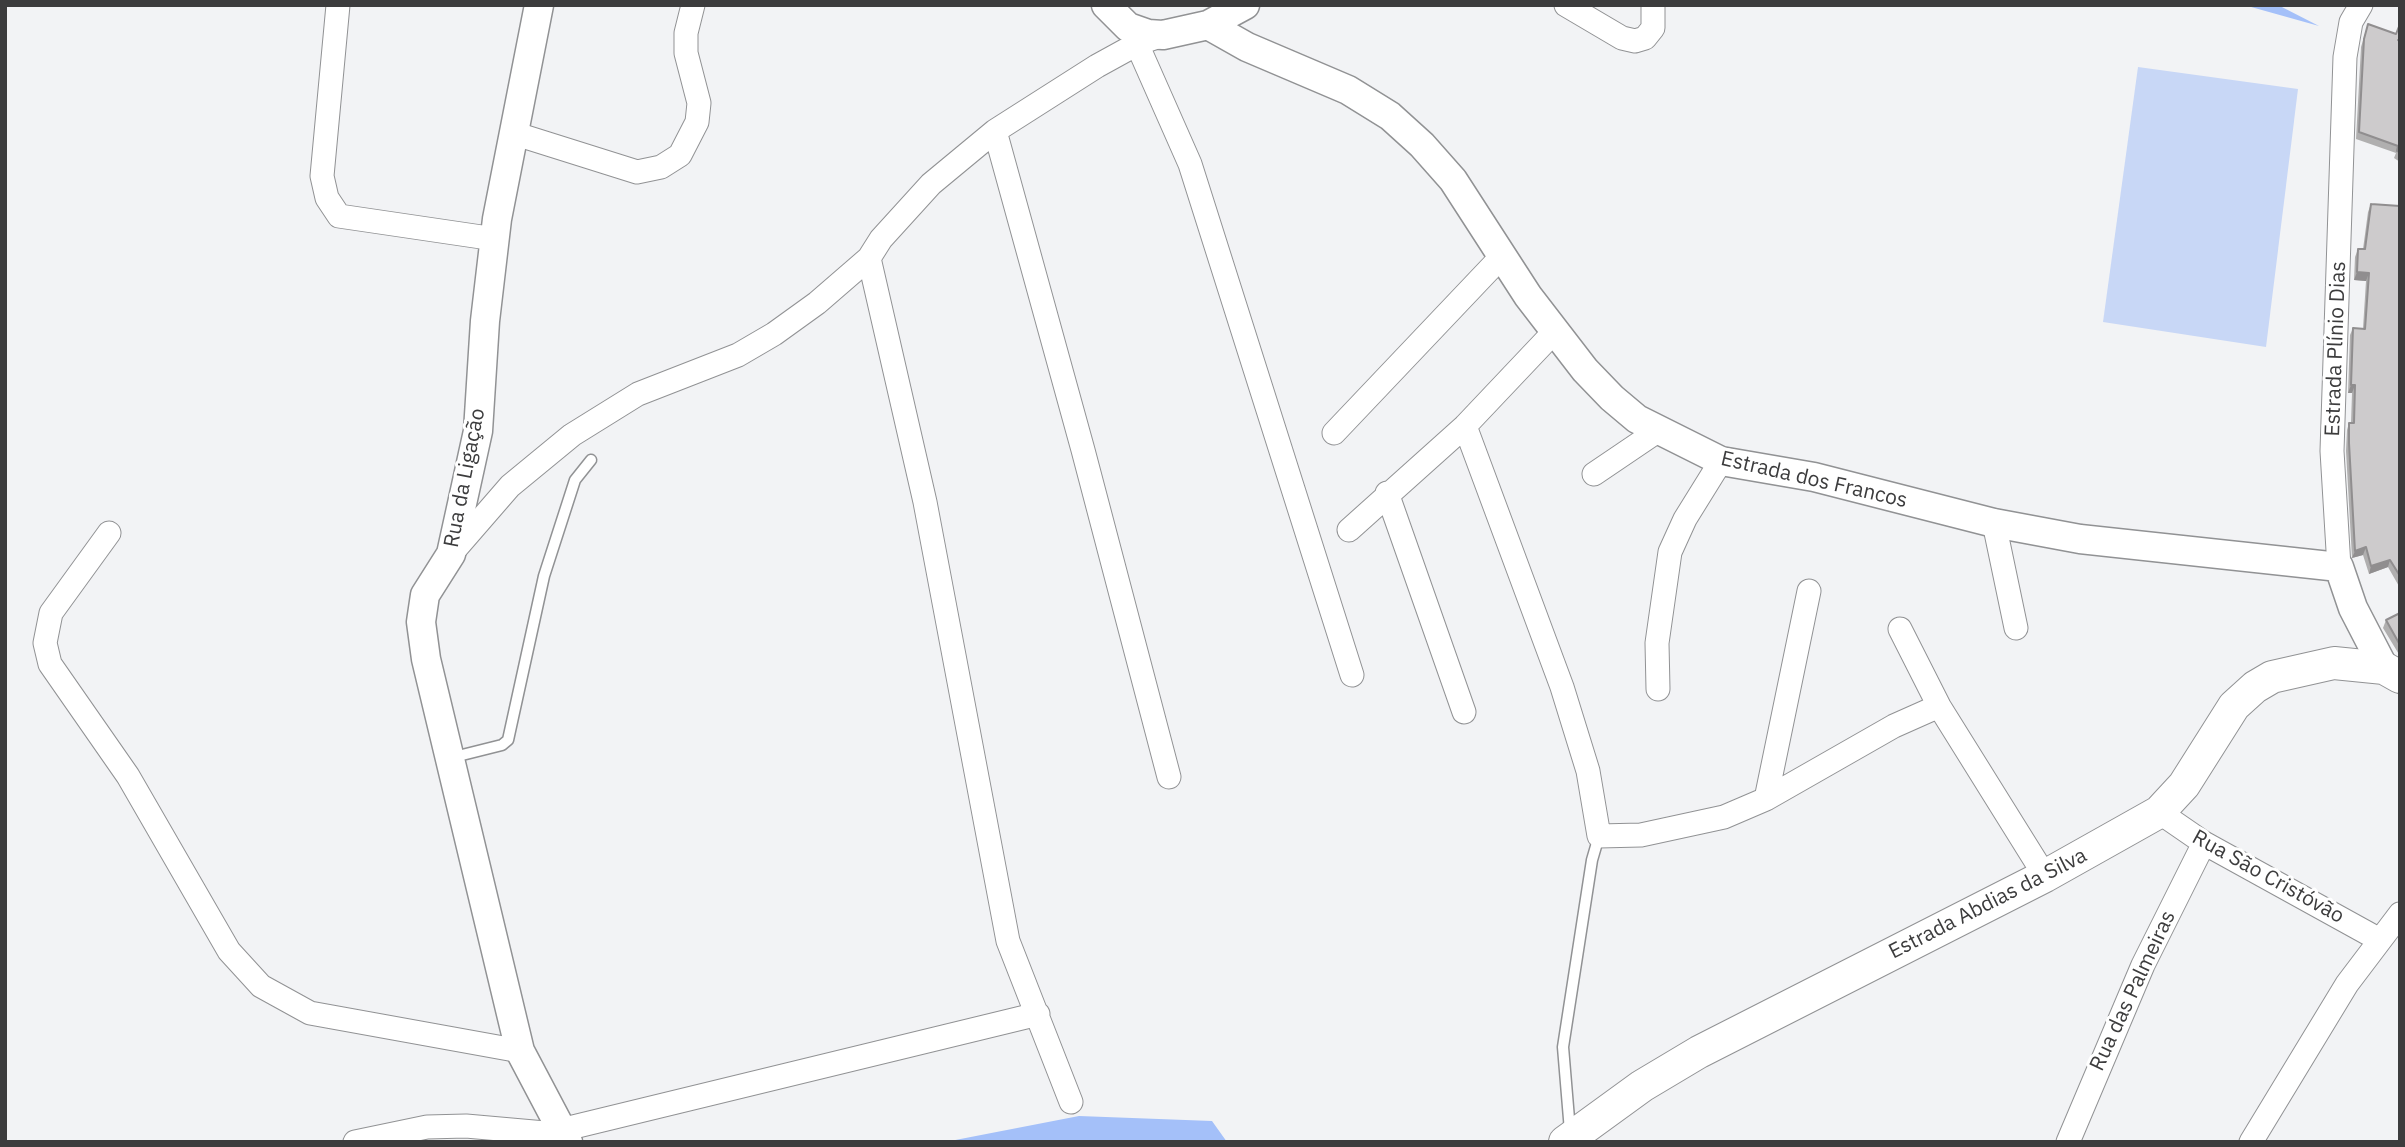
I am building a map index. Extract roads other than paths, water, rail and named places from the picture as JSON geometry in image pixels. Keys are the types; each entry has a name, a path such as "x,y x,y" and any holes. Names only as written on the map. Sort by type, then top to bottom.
{"main road":[{"name":"Estrada Abdias da Silva","path":"1568,1139 1642,1086 1699,1052 2045,876 2160,812 2184,785 2234,706 2255,687 2272,677 2334,663 2392,672"}],"street":[{"path":"338,5 322,176 327,198 340,216 495,239"},
{"name":"Rua da Ligação","path":"540,5 513,133 495,239 485,321 478,431 452,554 425,595 421,622 426,659 520,1051 543,1100 555,1137"},
{"path":"513,133 637,172 661,167 680,155 697,122 699,103 686,53 686,33 693,5"},
{"path":"1106,5 1128,27 1150,40 1352,675"},
{"path":"452,554 510,486 572,435 638,394 738,355 774,334 817,303 869,258 881,239 931,184 995,131 1150,40 1208,25 1245,5"},
{"path":"1566,5 1622,38 1635,41 1645,38 1653,28 1653,5"},
{"name":"Estrada Plínio Dias","path":"2361,5 2351,22 2345,57 2332,451 2339,567 2353,608 2392,672"},
{"name":"Estrada dos Francos","path":"1208,25 1247,47 1348,90 1390,116 1422,145 1453,180 1554,332 1612,398 1637,419 1721,461 1814,477 1994,523 2080,539 2339,567"},
{"path":"995,131 1169,777"},
{"path":"1334,433 1503,255"},
{"path":"869,258 925,502 1008,941 1071,1102"},
{"path":"1349,530 1387,493 1465,426 1554,332"},
{"path":"1465,426 1562,687 1588,771 1599,836 1641,835 1724,817 1766,799 1894,726 1939,706"},
{"path":"1594,474 1658,430"},
{"path":"1658,689 1657,643 1670,552 1685,519 1721,461"},
{"path":"1387,493 1464,712"},
{"path":"1994,523 2016,628"},
{"path":"109,533 51,612 45,643 50,664 128,776 229,951 261,986 310,1013 520,1051"},
{"path":"1766,799 1809,591"},
{"path":"1900,629 1939,706 2045,876"},
{"name":"Rua São Cristóvão","path":"2160,812 2204,843 2378,939"},
{"name":"Rua das Palmeiras","path":"2066,1140 2143,965 2204,843"},
{"path":"2251,1142 2378,939 2400,914"},
{"path":"355,1142 427,1127 466,1126 555,1137 1038,1014"}],"lane":[{"path":"450,758 502,746 508,740 544,576 575,480 591,460"},
{"path":"1568,1139 1563,1047 1592,860 1599,836"}]}
